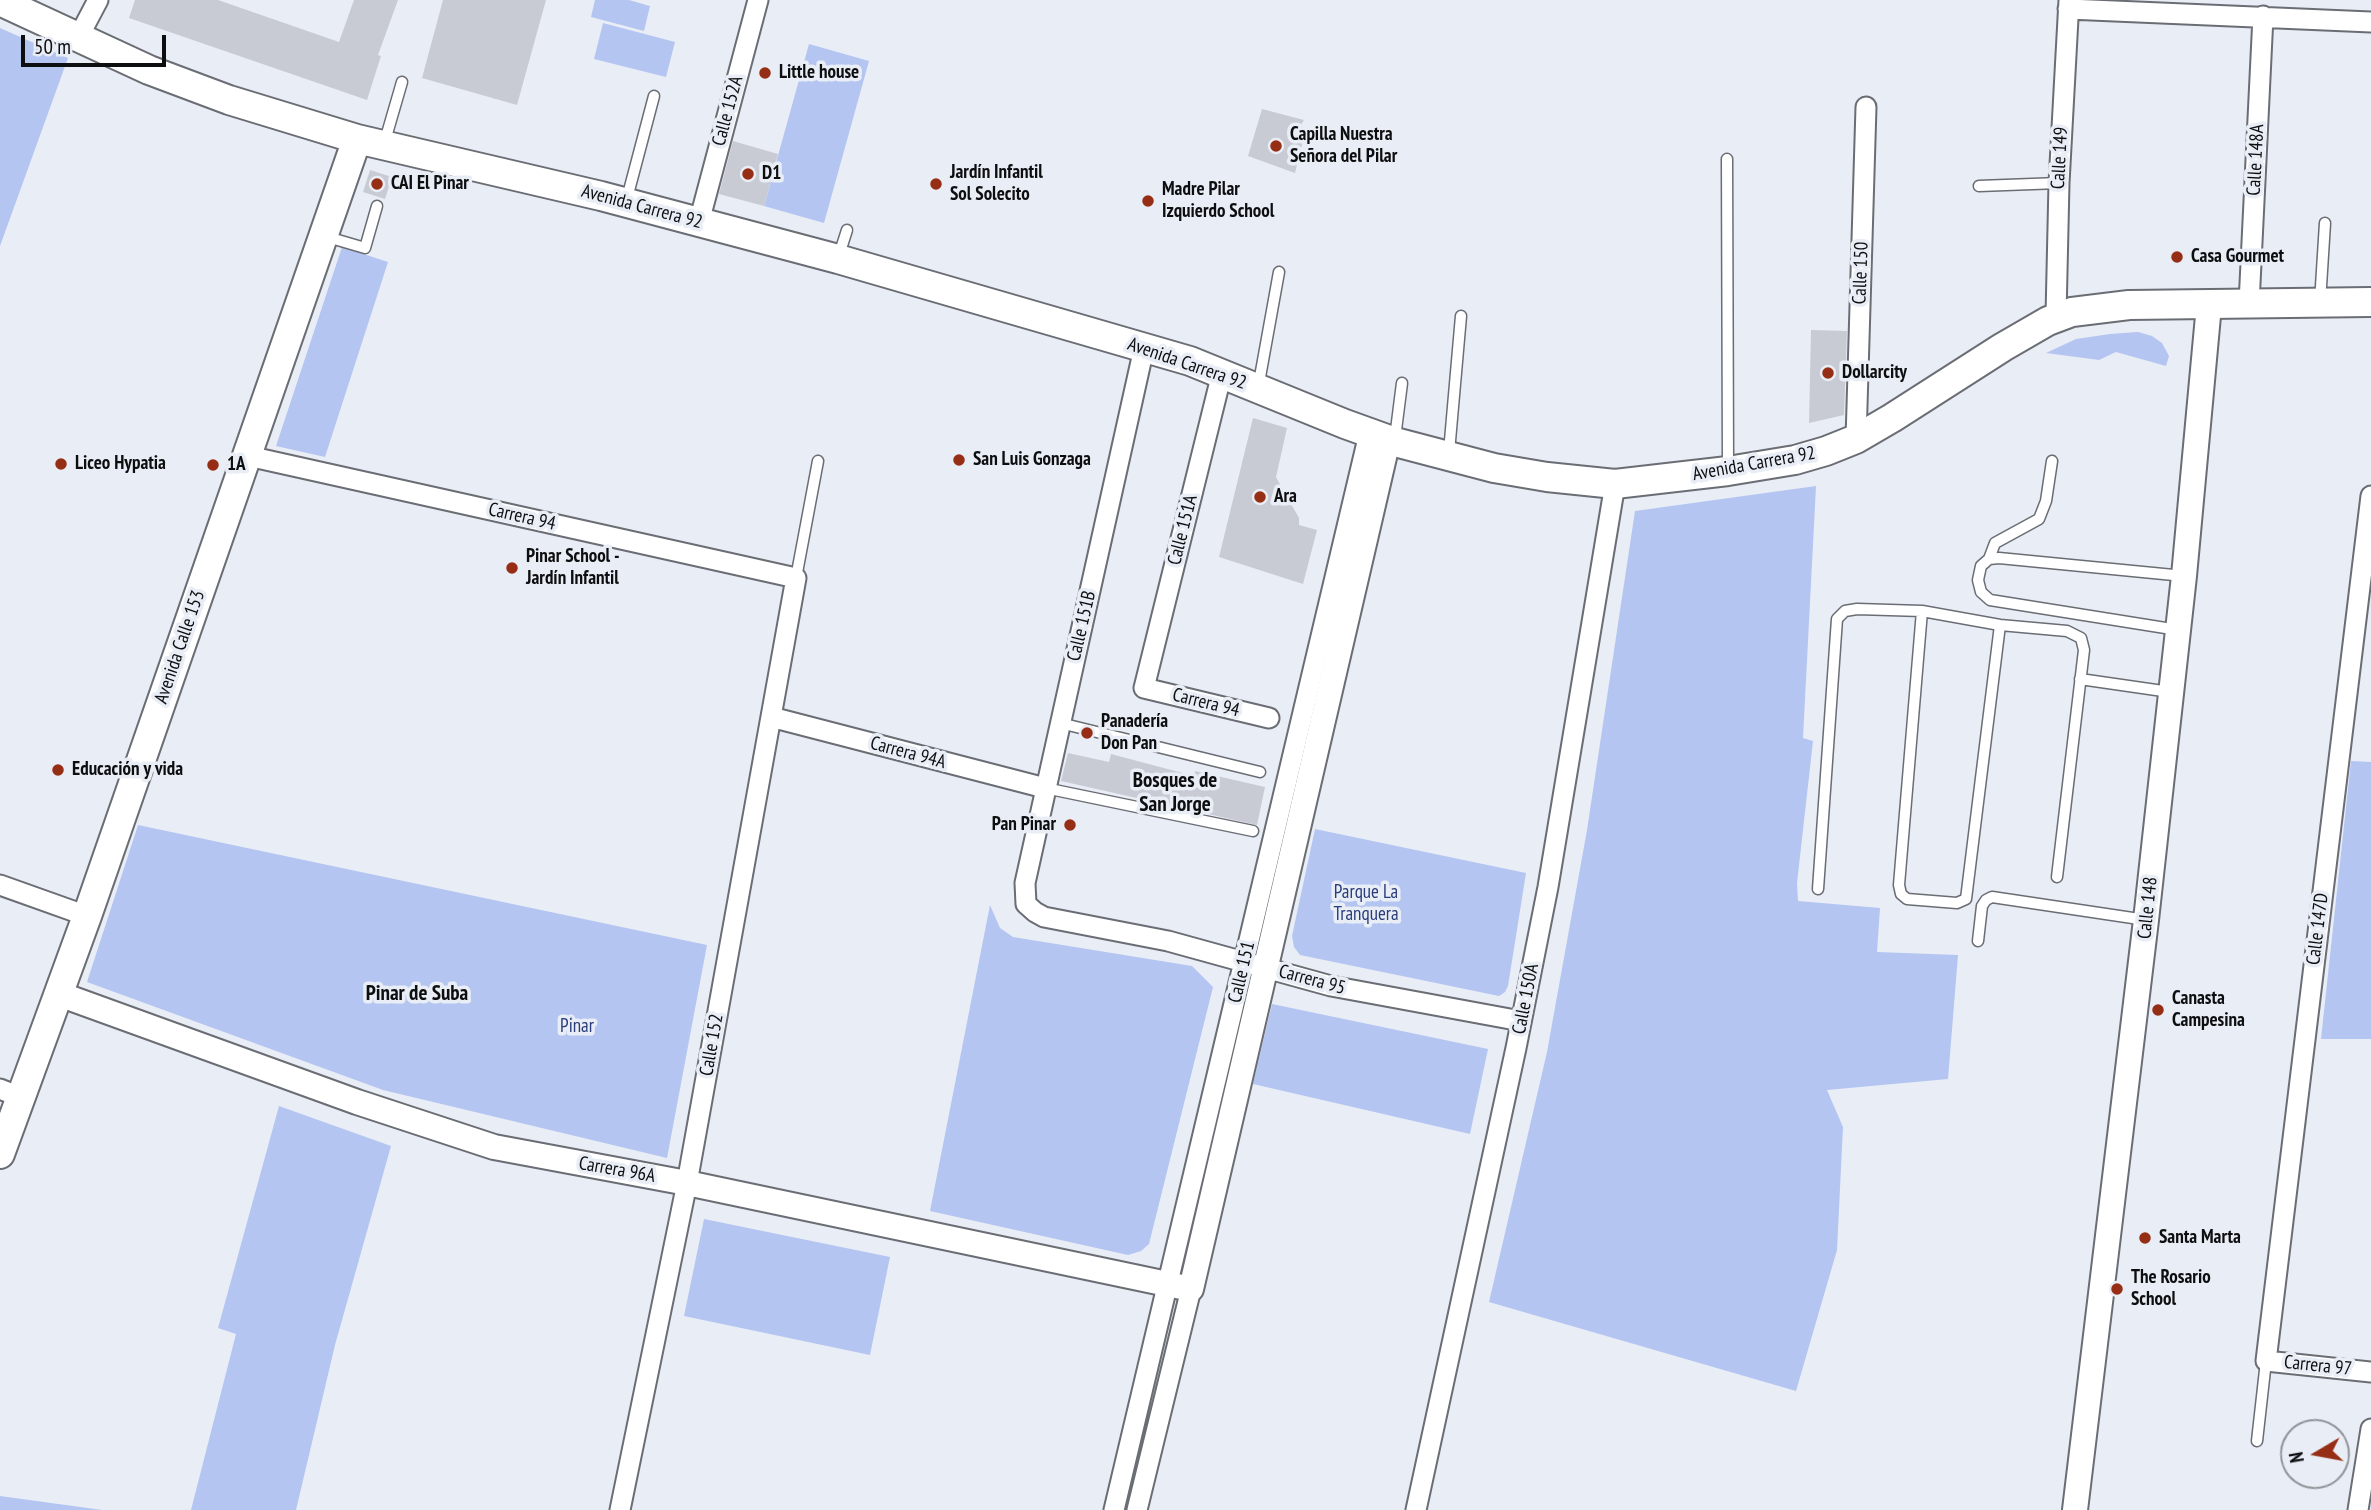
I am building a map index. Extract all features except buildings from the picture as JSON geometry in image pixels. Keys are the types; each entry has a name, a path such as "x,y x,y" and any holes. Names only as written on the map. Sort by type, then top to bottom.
{"main road":[{"name":"Avenida Carrera 92","path":"0,1 181,83 370,142 626,202 838,259 1144,348 1222,373 1384,439 1506,471 1615,484 1795,460 1856,439 2056,316 2097,307 2371,302"},
{"name":"Avenida Calle 153","path":"0,1154 10,1093 59,994 323,236 370,142"}],"street":[{"path":"78,38 98,0"},
{"name":"Calle 152A","path":"699,222 758,0"},
{"path":"2068,4 2371,22"},
{"name":"Calle 149","path":"2056,316 2059,183 2068,4"},
{"name":"Calle 148A","path":"2249,304 2263,16"},
{"name":"Calle 150","path":"1856,439 1867,107"},
{"name":"Calle 148","path":"2075,1510 2147,920 2184,576 2209,305"},
{"name":"Calle 151B","path":"1027,904 1025,883 1144,348"},
{"name":"Calle 151A","path":"1144,688 1222,373"},
{"name":"Calle 151","path":"1137,1510 1180,1287 1255,964 1384,439"},
{"name":"Carrera 94","path":"248,456 796,578"},
{"name":"Calle 150A","path":"1416,1510 1548,887 1615,484"},
{"name":"Calle 147D","path":"2266,1361 2371,496"},
{"name":"Calle 152","path":"620,1510 687,1183 796,578"},
{"name":"Carrera 94","path":"1144,688 1269,718"},
{"name":"Carrera 94A","path":"771,717 1045,788"},
{"path":"0,885 87,916"},
{"name":"Carrera 95","path":"1027,904 1044,917 1168,941 1368,994 1521,1021"},
{"name":"Carrera 96A","path":"59,994 468,1140 518,1152 687,1183 1180,1287"},
{"name":"Calle 151","path":"1114,1510 1180,1287"},
{"name":"Carrera 97","path":"2266,1361 2371,1372"},
{"path":"2362,1509 2371,1429"}],"lane":[{"path":"370,142 401,82"},
{"path":"626,202 654,96"},
{"path":"1727,159 1728,471"},
{"path":"1979,186 2059,183"},
{"path":"323,236 365,248 377,206"},
{"path":"2320,303 2325,223"},
{"path":"838,259 847,230"},
{"path":"1258,388 1279,272"},
{"path":"1448,456 1461,316"},
{"path":"1384,439 1402,383"},
{"path":"796,578 818,461"},
{"path":"1990,559 1995,543 2039,519 2046,501 2052,461"},
{"path":"2178,629 1990,600 1981,592 1978,580 1981,566 1990,559 1999,558 2184,576"},
{"path":"1818,889 1837,620 1845,611 1857,609 1922,611 2000,625 2067,631 2081,638 2084,650 2057,877"},
{"path":"1922,611 1899,885 1901,894 1907,899 1957,903 1966,899 2000,625"},
{"path":"2080,679 2171,692"},
{"path":"1060,723 1259,772"},
{"path":"1045,788 1253,831"},
{"path":"1978,941 1982,906 1992,897 2147,920"},
{"path":"2257,1441 2266,1361"}],"green space":[{"path":"595,0 629,0 650,6 644,31 591,17"},
{"path":"603,23 675,42 666,77 594,59"},
{"path":"0,28 68,58 0,246"},
{"path":"809,44 869,61 824,223 764,206"},
{"path":"342,247 388,262 325,457 276,446"},
{"path":"2138,332 2152,336 2162,343 2169,356 2166,366 2116,352 2099,360 2046,353 2076,339"},
{"path":"1816,486 1803,738 1813,741 1797,883 1798,901 1880,908 1877,952 1958,955 1948,1079 1827,1090 1843,1127 1837,1250 1796,1391 1489,1302 1547,1052 1587,830 1635,511"},
{"path":"2351,761 2371,762 2371,1039 2321,1039"},
{"name":"Pinar","path":"138,825 707,945 667,1158 383,1090 87,982"},
{"name":"Parque La Tranquera","path":"1315,829 1526,873 1505,992 1499,996 1300,955 1294,947 1292,936"},
{"path":"990,905 1000,928 1013,937 1192,966 1213,987 1149,1244 1141,1251 1128,1255 930,1211"},
{"path":"1272,1004 1488,1049 1470,1134 1253,1084"},
{"path":"279,1106 391,1146 335,1345 296,1510 191,1510 236,1334 218,1328"},
{"path":"704,1219 890,1257 870,1355 684,1316"},
{"path":"0,1496 102,1510 0,1510"}],"place":[{"name":"Little house","path":"765,73"},
{"name":"Capilla Nuestra Señora del Pilar","path":"1276,146"},
{"name":"D1","path":"748,174"},
{"name":"CAI El Pinar","path":"377,184"},
{"name":"Jardín Infantil Sol Solecito","path":"936,184"},
{"name":"Madre Pilar Izquierdo School","path":"1148,201"},
{"name":"Casa Gourmet","path":"2177,257"},
{"name":"Dollarcity","path":"1828,373"},
{"name":"San Luis Gonzaga","path":"959,460"},
{"name":"Liceo Hypatia","path":"61,464"},
{"name":"1A","path":"213,465"},
{"name":"Ara","path":"1260,497"},
{"name":"Pinar School - Jardín Infantil","path":"512,568"},
{"name":"Panadería Don Pan","path":"1087,733"},
{"name":"Educación y vida","path":"58,770"},
{"name":"Pan Pinar","path":"1070,825"},
{"name":"Canasta Campesina","path":"2158,1010"},
{"name":"Santa Marta","path":"2145,1238"},
{"name":"The Rosario School","path":"2117,1289"}],"district":[{"name":"Bosques de San Jorge","path":"1175,793"},
{"name":"Pinar de Suba","path":"417,994"}]}
